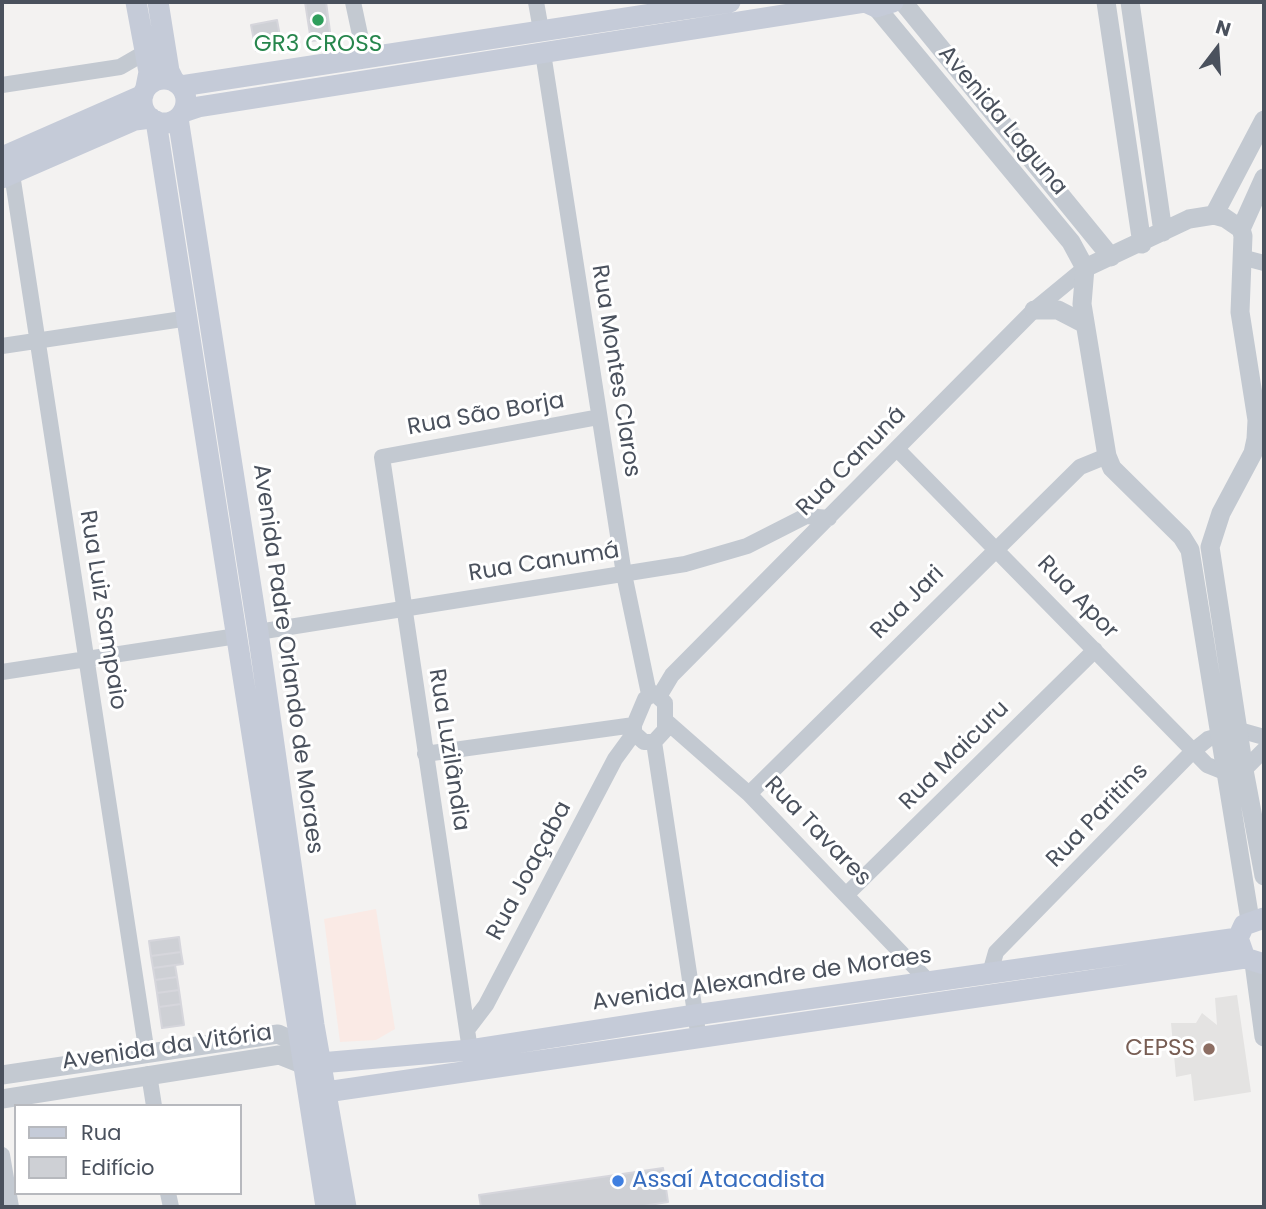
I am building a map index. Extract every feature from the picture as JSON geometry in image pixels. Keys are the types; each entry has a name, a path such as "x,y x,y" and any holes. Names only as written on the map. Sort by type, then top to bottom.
{"main road":[{"path":"136,2 149,72 143,108 153,120"},
{"path":"158,2 169,71 186,100 181,115"},
{"path":"5,170 145,91 157,80 178,84 730,2"},
{"path":"5,170 135,120 164,123 198,107 875,3"},
{"name":"Avenida Padre Orlando de Moraes","path":"181,115 247,634 308,1057 326,1207"},
{"name":"Avenida Padre Orlando de Moraes","path":"153,120 247,634"},
{"path":"1250,956 1240,931 1257,919"},
{"name":"Avenida Alexandre de Moraes","path":"308,1057 695,1015 990,973 1250,956"},
{"name":"Avenida Alexandre de Moraes","path":"326,1092 1250,956"},
{"path":"308,1057 326,1092 346,1207"}],"street":[{"path":"354,2 365,58"},
{"path":"536,2 541,30"},
{"name":"Avenida Laguna","path":"904,2 1111,257"},
{"path":"1106,2 1142,243"},
{"path":"1130,2 1163,232"},
{"name":"Avenida Laguna","path":"875,3 1070,243 1085,268"},
{"path":"2,85 120,67 146,52"},
{"name":"Rua Montes Claros","path":"543,53 624,574 654,694 665,703 666,721"},
{"path":"1214,215 1264,120"},
{"name":"Rua Luiz Sampaio","path":"5,170 38,340 147,1054"},
{"path":"1229,732 1210,547 1221,513 1253,453 1261,422 1240,312 1245,258 1241,229 1262,183 1233,177"},
{"path":"1241,229 1225,218 1214,215 1189,219 1085,268 1082,296 1107,456 1112,468 1182,537 1190,550 1229,732 1257,919"},
{"path":"1245,258 1264,263"},
{"name":"Rua Canuná","path":"634,729 654,694 672,675 1034,310 1085,268"},
{"path":"1034,310 1058,310 1085,324"},
{"path":"2,346 189,318"},
{"name":"Rua São Borja","path":"382,457 599,417"},
{"name":"Rua Apor","path":"897,449 1207,765 1236,771"},
{"name":"Rua Jari","path":"749,794 1080,467 1107,456"},
{"name":"Rua Luzilândia","path":"382,457 469,1040"},
{"name":"Rua Canumá","path":"2,672 717,557 747,546 806,516 829,518"},
{"name":"Rua Maicuru","path":"846,895 1095,650"},
{"path":"425,754 634,729 643,742 654,742 662,737 666,721"},
{"name":"Rua Tavares","path":"666,721 749,794 929,982"},
{"name":"Rua Joaçaba","path":"469,1040 615,759 634,729"},
{"path":"1229,732 1264,737"},
{"name":"Rua Paritins","path":"990,973 996,952 1193,751 1229,732"},
{"path":"654,742 700,1038"},
{"path":"1236,771 1264,750"},
{"path":"1236,771 1264,876"},
{"path":"1250,956 1264,1037"},
{"name":"Avenida da Vitória","path":"2,1075 278,1034 308,1057"},
{"name":"Avenida da Vitória","path":"2,1099 279,1055 308,1057"},
{"path":"149,1074 154,1104"},
{"path":"2,1155 11,1207"}],"shaded area":[{"path":"376,909 395,1029 376,1040 340,1042 324,919"},
{"name":"CEPSS","path":"1237,995 1251,1092 1194,1101 1191,1074 1176,1077 1171,1023 1196,1023 1202,1013 1217,1025 1215,998"}],"building":[{"name":"GR3 CROSS","path":"305,2 326,2 331,39 311,41"},
{"path":"277,20 282,47 256,51 251,25"},
{"path":"179,937 181,952 151,956 149,941"},
{"path":"181,952 183,964 153,968 151,956"},
{"path":"175,965 177,977 155,980 153,968"},
{"path":"177,977 179,990 157,993 155,980"},
{"path":"179,990 181,1004 159,1007 157,993"},
{"path":"181,1004 184,1025 162,1028 159,1007"},
{"name":"Assaí Atacadista","path":"663,1168 668,1202 637,1207 481,1207 479,1195"}],"place":[{"name":"GR3 CROSS","path":"318,20"},
{"name":"CEPSS","path":"1209,1049"},
{"name":"Assaí Atacadista","path":"618,1181"}]}
